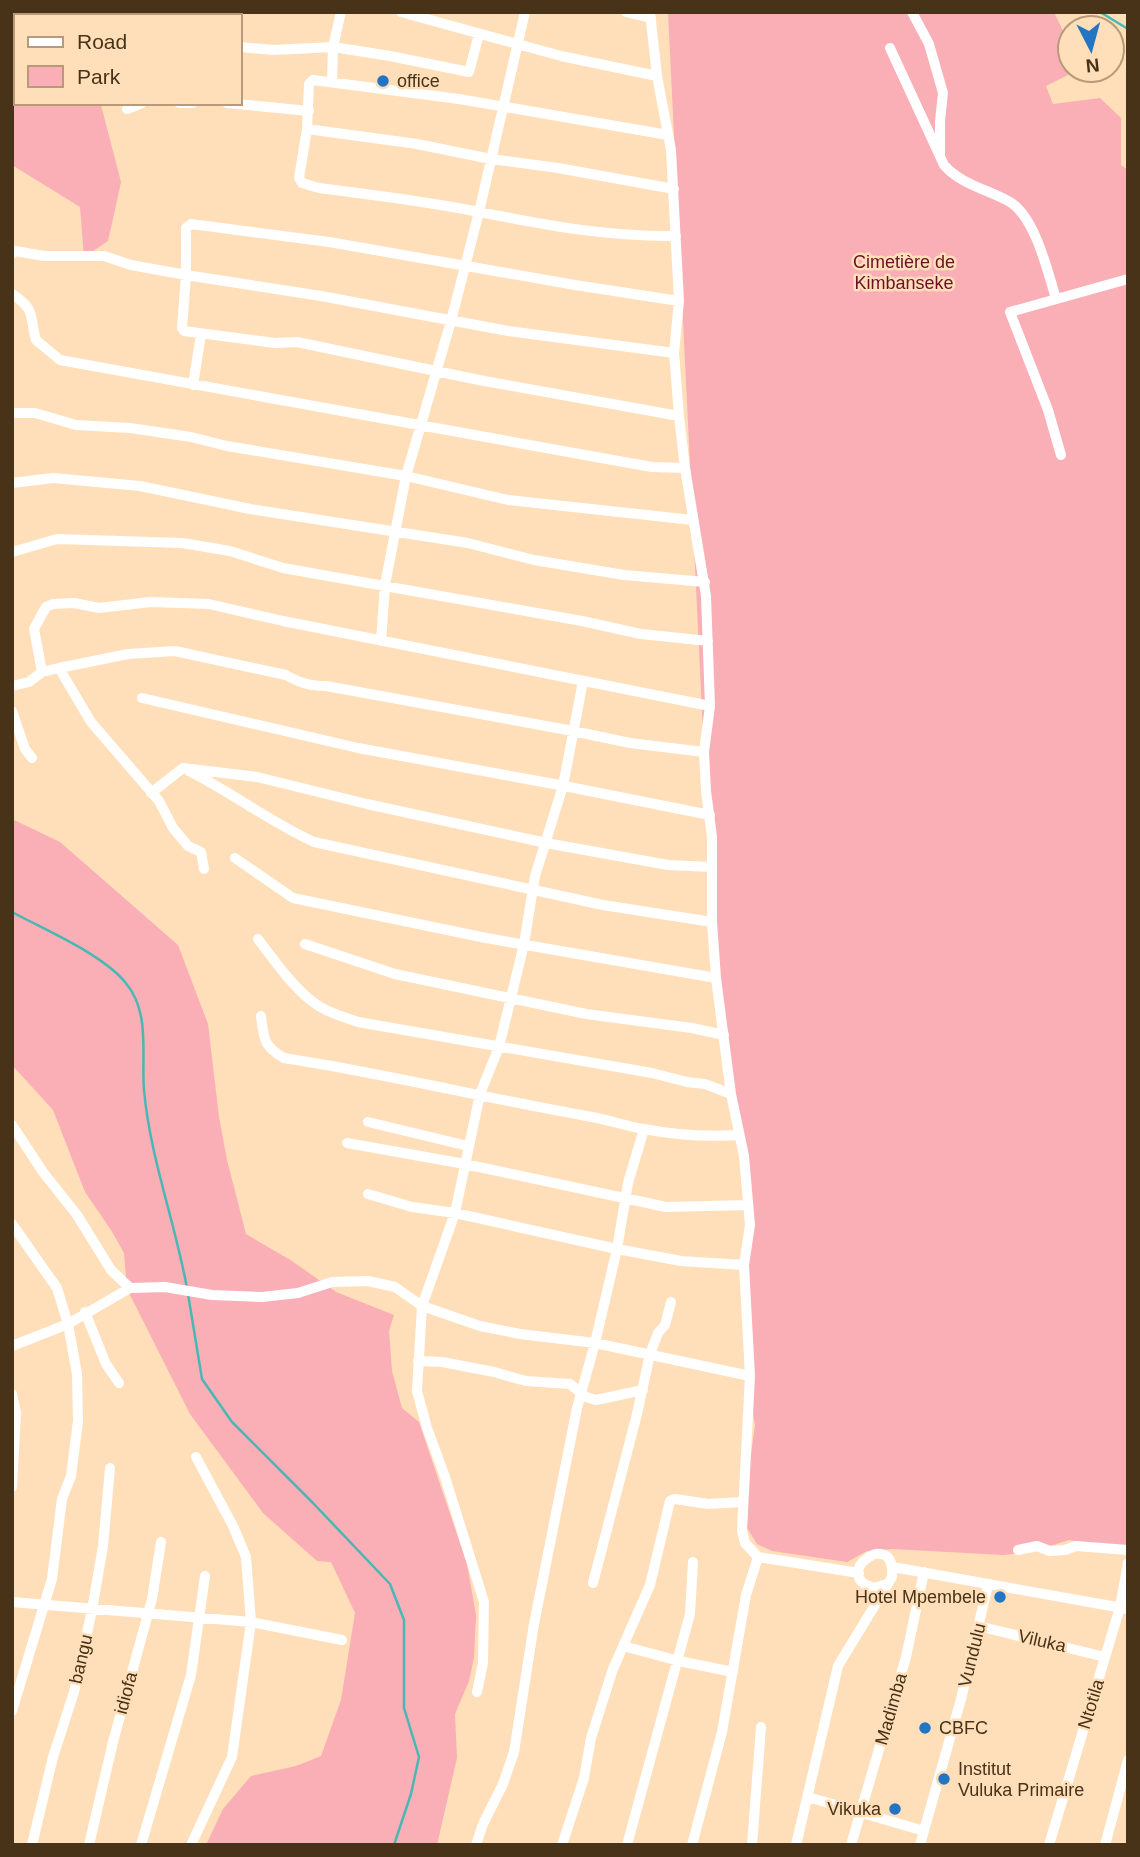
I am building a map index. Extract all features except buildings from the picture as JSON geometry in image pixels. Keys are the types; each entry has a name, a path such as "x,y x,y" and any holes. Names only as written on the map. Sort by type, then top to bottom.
{"street":[{"path":"332,82 333,47 341,12"},
{"path":"401,12 516,45 657,76"},
{"path":"381,641 385,585 406,476 439,370 525,12"},
{"path":"625,12 650,15 657,76 671,150 679,301 674,353 692,520 705,583 710,706 704,752 712,837 712,922 716,978 731,1094 744,1156 750,1225 744,1265 750,1376 742,1531 745,1543 758,1557 859,1573"},
{"path":"912,12 929,44 943,93 940,157"},
{"path":"242,47 274,50 333,47 469,72 479,34"},
{"path":"890,48 948,171 1013,204 1021,213 1039,247 1056,299"},
{"path":"668,135 503,106 310,81 307,129 299,178 302,183 319,188 602,234 677,236"},
{"path":"242,104 309,111"},
{"path":"127,109 137,105"},
{"path":"307,129 417,144 674,189"},
{"path":"679,301 329,242 191,224 186,228 186,275 181,328 187,332 275,343 297,342 479,380 680,416"},
{"path":"12,254 15,251 44,256 104,256 136,266 308,293 451,321 674,353"},
{"path":"1062,455 1048,410 1010,312 1128,279"},
{"path":"12,294 26,302 31,310 36,340 60,360 641,465 685,467"},
{"path":"193,385 201,334"},
{"path":"12,413 35,413 76,425 130,428 191,437 227,446 406,476 508,500 692,520"},
{"path":"12,483 53,478 140,486 250,509 468,543 534,560 624,575 705,583"},
{"path":"12,552 57,539 182,543 230,551 283,568 641,634 708,641"},
{"path":"41,672 34,629 46,607 53,604 74,603 99,608 150,602 209,604 710,706"},
{"path":"12,686 29,682 41,672 59,668 128,654 175,651 286,675 301,684 311,686 326,686 630,743 704,752"},
{"path":"59,668 87,716 159,801 173,828 188,846 201,852 204,869"},
{"path":"477,1692 483,1663 484,1602 417,1391 422,1306 455,1213 480,1094 499,1047 524,944 532,889 564,786 583,681"},
{"path":"142,698 358,748 709,815"},
{"path":"12,711 25,749 32,758"},
{"path":"150,793 183,768 257,777 546,843 668,865 711,867"},
{"path":"183,768 218,785 283,828 314,842 638,912 712,922"},
{"path":"235,858 293,898 485,938 716,978"},
{"path":"258,939 273,960 313,1002 337,1015 358,1022 705,1084 731,1094"},
{"path":"305,944 395,974 586,1014 724,1035"},
{"path":"261,1016 264,1041 272,1051 284,1058 358,1069 644,1129 711,1137 739,1135"},
{"path":"368,1122 468,1146"},
{"path":"12,1125 43,1172 77,1214 111,1270 130,1288"},
{"path":"476,1845 514,1752 534,1624 581,1391 595,1343 617,1250 625,1199 644,1129"},
{"path":"347,1143 465,1164 666,1207 748,1205"},
{"path":"368,1194 412,1207 455,1213 617,1250 681,1261 744,1265"},
{"path":"12,1224 57,1288 68,1324 77,1374 78,1421 71,1476 62,1499 52,1579 12,1711"},
{"path":"12,1346 68,1324 130,1288 165,1287 212,1294 262,1297 298,1293 332,1282 368,1281 395,1287 422,1306 480,1326 595,1343 750,1376"},
{"path":"593,1583 650,1354 658,1333 665,1325 671,1302"},
{"path":"85,1312 106,1364 119,1382"},
{"path":"418,1362 442,1362 526,1381 570,1384 586,1397 596,1400 643,1390"},
{"path":"12,1394 16,1413 12,1487"},
{"path":"191,1845 232,1757 251,1622 246,1557 233,1526 196,1457"},
{"name":"bangu","path":"32,1845 53,1757 74,1692 92,1609 103,1546 110,1468"},
{"path":"562,1845 613,1669 650,1585 663,1524 672,1500 708,1504 742,1502"},
{"name":"idiofa","path":"89,1845 113,1742 148,1613 161,1542"},
{"path":"1018,1550 1037,1546 1050,1551 1065,1550 1076,1546 1128,1550"},
{"path":"796,1845 838,1666 892,1577 893,1567 883,1555 866,1557 860,1564 862,1581 868,1586 881,1588 887,1584"},
{"path":"692,1845 722,1732 746,1595 758,1557"},
{"path":"627,1845 690,1614 693,1562"},
{"name":"Ntotila","path":"1049,1845 1105,1657 1124,1608 1128,1563"},
{"path":"893,1567 1124,1608"},
{"name":"Madimba","path":"851,1845 906,1657 924,1572"},
{"path":"141,1845 191,1675 205,1576"},
{"name":"Vundulu","path":"920,1845 961,1699 988,1585"},
{"path":"868,1586 874,1608"},
{"path":"12,1602 251,1622 342,1640"},
{"name":"Viluka","path":"978,1626 1105,1657"},
{"path":"624,1646 733,1672"},
{"path":"751,1845 761,1727"},
{"path":"1105,1845 1128,1760"},
{"path":"808,1797 924,1831"}],"green space":[{"path":"12,12 39,12 14,14 14,105 101,105 121,182 108,241 84,257 80,207 12,165"},
{"name":"Cimetière de Kimbanseke","path":"668,12 1054,12 1056,81 1046,86 1053,104 1100,98 1121,118 1121,165 1128,170 1128,1545 1102,1546 1069,1540 1031,1552 1003,1555 892,1549 867,1551 847,1562 772,1551 757,1544 742,1520 755,1425 748,1386 744,1265 750,1225 724,1035 704,752"},
{"path":"12,819 60,842 178,945 208,1024 219,1117 246,1234 292,1261 336,1292 394,1315 389,1331 392,1371 402,1408 419,1422 467,1564 476,1615 474,1658 469,1681 455,1714 457,1758 437,1845 206,1845 223,1809 251,1776 296,1766 321,1756 341,1700 355,1613 331,1562 317,1561 263,1513 190,1414 127,1289 124,1253 85,1192 53,1110 12,1065"}],"waterway":[{"path":"1100,12 1128,29"},
{"path":"12,912 102,962 125,982 139,1006 147,1115 187,1288"},
{"path":"188,1294 202,1379 232,1422 390,1584 404,1620 404,1708 419,1757 411,1794 394,1845"}],"place":[{"name":"office","path":"383,81"},
{"name":"Hotel Mpembele","path":"1000,1597"},
{"name":"CBFC","path":"925,1728"},
{"name":"Institut Vuluka Primaire","path":"944,1779"},
{"name":"Vikuka","path":"895,1809"}]}
